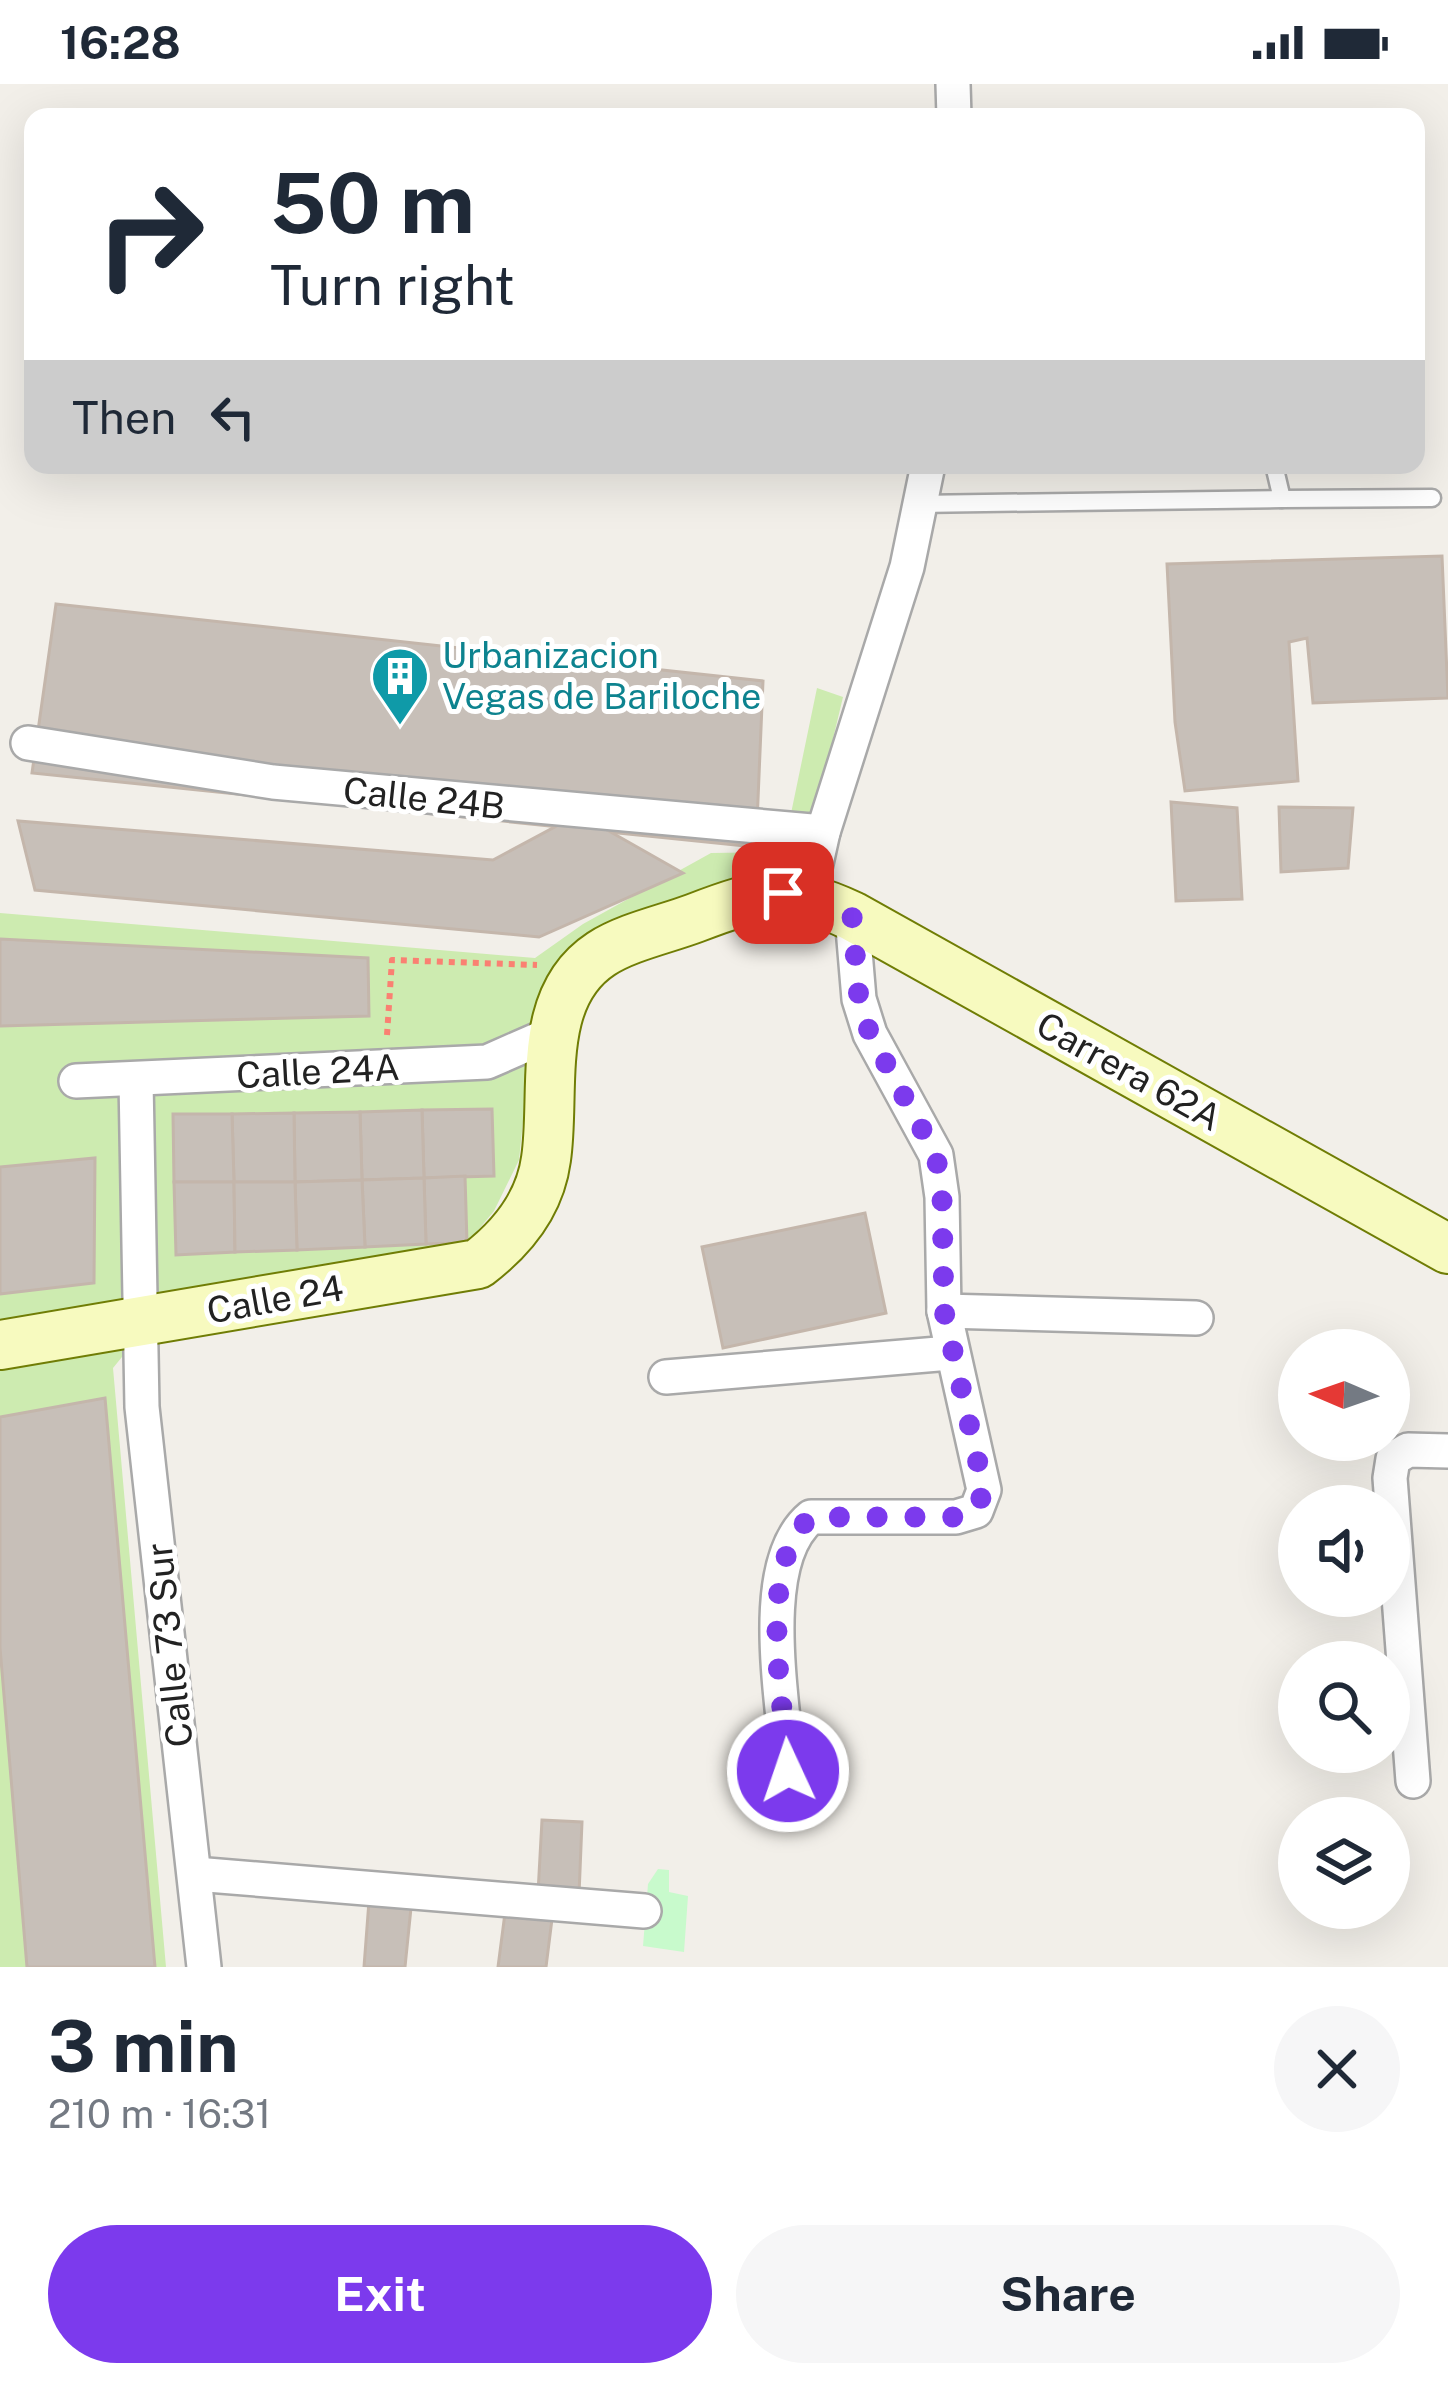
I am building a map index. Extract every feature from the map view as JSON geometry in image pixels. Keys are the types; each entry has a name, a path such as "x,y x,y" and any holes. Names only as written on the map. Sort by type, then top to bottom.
{"street":[{"path":"553,1033 569,990 600,955 737,902 783,893 809,895 823,832 907,567 925,474"},
{"name":"Calle 24B","path":"28,743 273,782 823,832"},
{"name":"Carrera 62A","path":"809,895 1448,1249"},
{"path":"788,1771 778,1583 796,1529 811,1517 956,1517 976,1511 984,1490 950,1353 936,1155 870,1034 859,999 852,916"},
{"name":"Calle 24A","path":"76,1081 487,1062 553,1033"},
{"name":"Calle 24","path":"0,1345 478,1264 507,1242 527,1213 546,1163 553,1033"},
{"name":"Calle 73 Sur","path":"136,1080 136,1322 204,1967"},
{"path":"944,1311 1196,1318"},
{"path":"666,1377 950,1353"},
{"path":"1413,1781 1390,1478 1394,1459 1408,1450 1448,1451"},
{"path":"195,1874 644,1911"}],"lane":[{"path":"1276,474 1282,499"},
{"path":"916,504 1432,498"}],"green space":[{"path":"817,688 843,697 798,885 587,954 528,1073 519,1160 494,1211 448,1266 175,1292 113,1368 166,1967 0,1967 0,913 535,958 583,924 711,853 783,852"},
{"path":"658,1869 669,1870 669,1892 688,1896 684,1952 643,1946 648,1884"}],"building":[{"path":"1442,556 1448,698 1313,703 1307,638 1289,642 1298,781 1185,791 1175,722 1167,564"},
{"name":"Urbanizacion Vegas de Bariloche","path":"56,604 763,681 756,847 32,773"},
{"path":"1171,802 1237,808 1242,899 1176,901"},
{"path":"1279,807 1353,808 1348,868 1281,872"},
{"path":"579,814 683,873 539,937 35,890 18,821 493,860"},
{"path":"0,939 368,958 369,1016 0,1026"},
{"path":"492,1109 494,1176 424,1178 422,1110"},
{"path":"422,1110 424,1178 362,1180 360,1112"},
{"path":"360,1112 362,1180 295,1182 294,1113"},
{"path":"294,1113 295,1182 234,1182 232,1114"},
{"path":"173,1114 232,1114 234,1182 174,1182"},
{"path":"95,1158 94,1283 0,1294 0,1167"},
{"path":"465,1176 467,1243 426,1244 424,1178"},
{"path":"424,1178 426,1244 365,1247 362,1180"},
{"path":"362,1180 365,1247 297,1250 295,1182"},
{"path":"174,1182 234,1182 235,1252 176,1255"},
{"path":"234,1182 295,1182 297,1250 235,1252"},
{"path":"865,1213 886,1313 723,1348 702,1247"},
{"path":"105,1398 155,1967 27,1967 0,1648 0,1417"},
{"path":"542,1820 582,1822 579,1895 538,1893"},
{"path":"369,1901 411,1908 405,1967 364,1967"},
{"path":"505,1913 552,1919 546,1967 498,1967"}],"place":[{"name":"Urbanizacion Vegas de Bariloche","path":"400,727"}],"route":[{"path":"783,893 809,895 852,916 859,999 870,1034 936,1155 950,1353 984,1490 976,1511 956,1517 811,1517 796,1529 778,1583 788,1771"}]}
